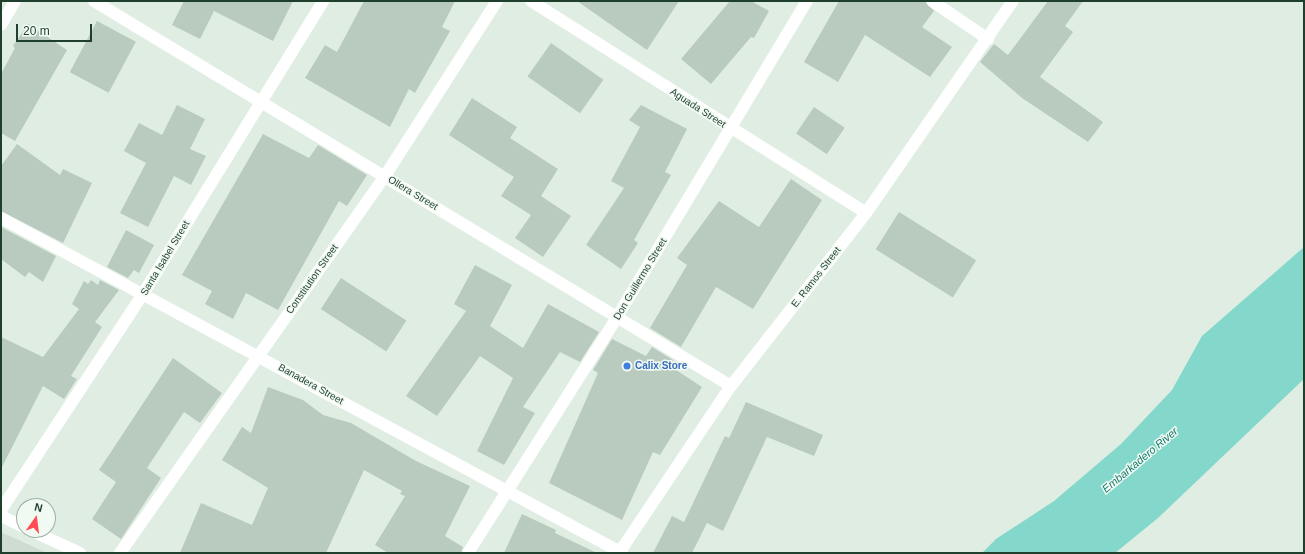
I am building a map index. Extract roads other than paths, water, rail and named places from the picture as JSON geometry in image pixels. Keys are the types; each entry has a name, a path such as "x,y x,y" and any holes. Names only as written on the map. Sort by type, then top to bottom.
{"street":[{"path":"1,25 15,1"},
{"name":"Ollera Street","path":"94,1 731,386"},
{"name":"Santa Isabel Street","path":"1,510 143,294 322,1"},
{"name":"Constitution Street","path":"120,553 385,176 497,1"},
{"name":"Aguada Street","path":"531,1 730,129 866,213"},
{"name":"Don Guillermo Street","path":"468,553 506,490 617,317 807,1"},
{"path":"932,1 988,39"},
{"name":"E. Ramos Street","path":"621,553 731,386 866,213 1013,1"},
{"name":"Banadera Street","path":"1,218 259,355 621,553"},
{"path":"1,516 16,523"},
{"path":"47,538 80,553"}],"water":[{"name":"Embarkadero River","path":"1304,247 1304,379 1158,518 1115,553 982,553 996,539 1054,501 1121,444 1172,390 1202,336"}],"place":[{"name":"Calix Store","path":"627,366"}]}
